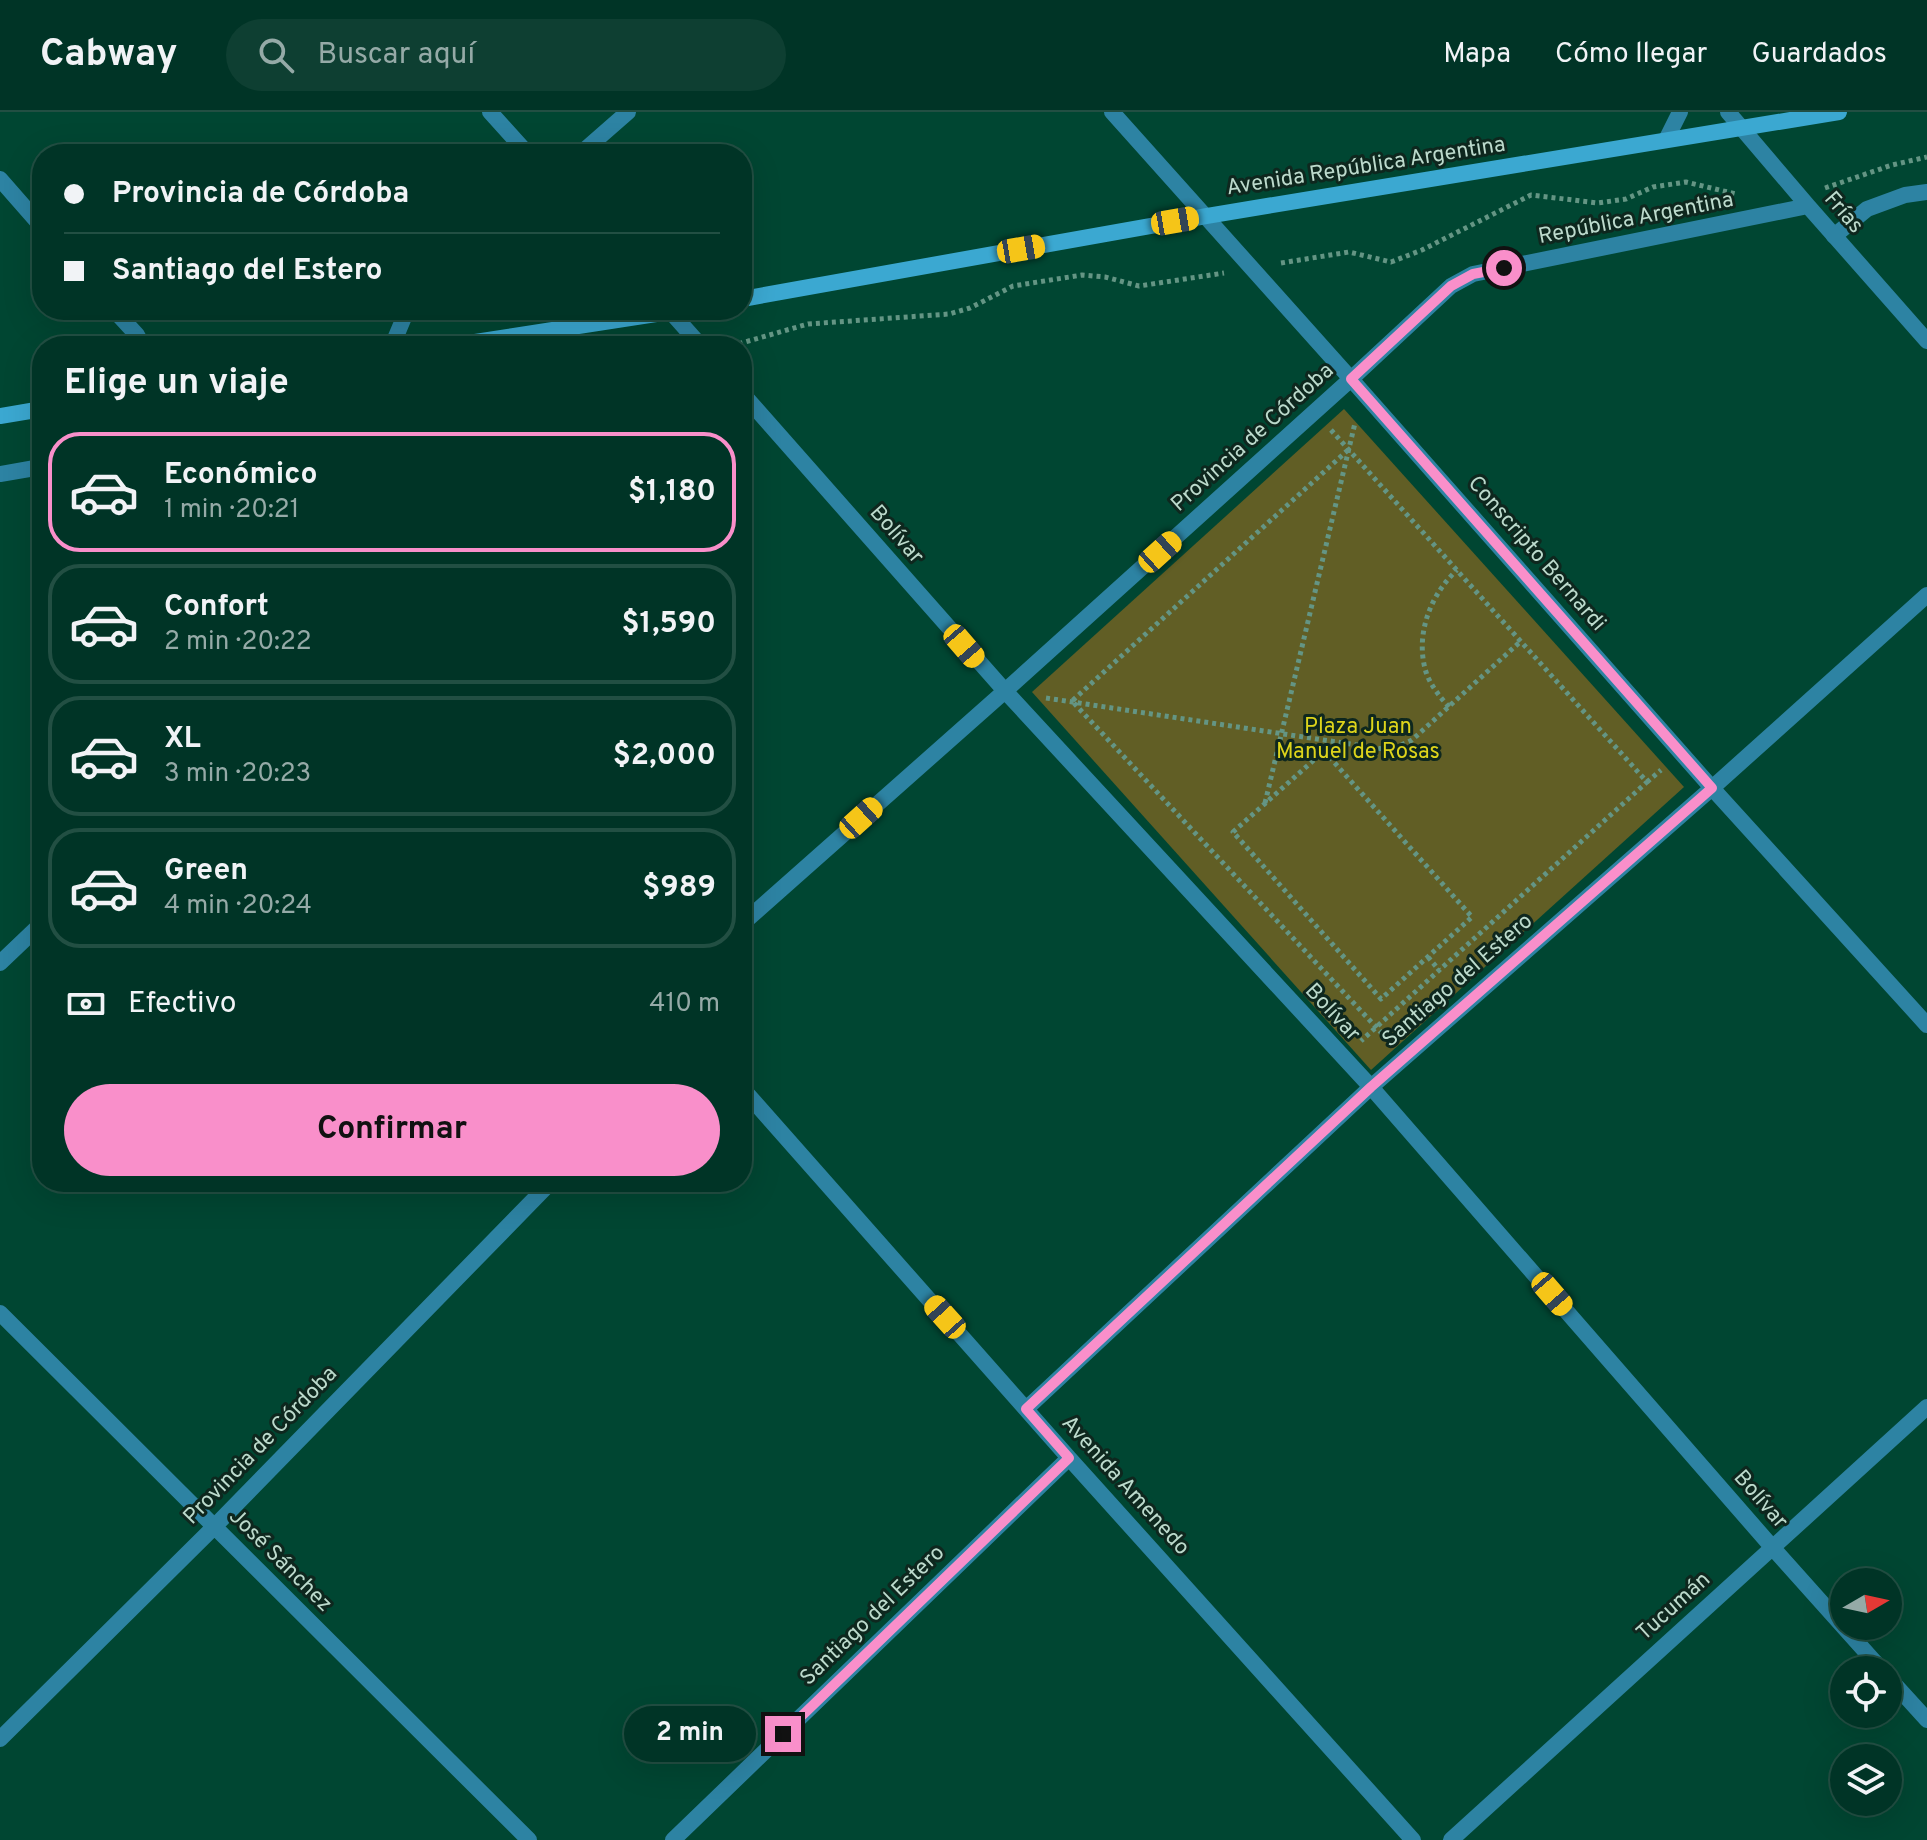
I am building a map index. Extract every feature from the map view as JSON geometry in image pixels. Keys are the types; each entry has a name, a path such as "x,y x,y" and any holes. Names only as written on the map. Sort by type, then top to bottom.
{"main road":[{"name":"Avenida República Argentina","path":"752,297 1206,216 1839,112"},
{"path":"513,336 616,320"},
{"path":"0,416 32,411"}],"street":[{"path":"490,112 519,144"},
{"path":"591,144 628,112"},
{"name":"Conscripto Bernardi","path":"1112,112 1712,788 1927,1025"},
{"path":"1666,140 1680,112"},
{"name":"Frías","path":"1728,112 1927,341"},
{"path":"0,179 32,216"},
{"path":"1834,236 1867,209 1905,195 1927,192"},
{"name":"República Argentina","path":"1473,274 1802,200"},
{"name":"Provincia de Córdoba","path":"752,915 1315,412 1357,385 1451,286 1473,274"},
{"path":"123,320 138,336"},
{"path":"681,320 693,336"},
{"name":"Bolívar","path":"752,404 1005,691 1371,1087 1869,1656"},
{"path":"0,474 32,469"},
{"name":"Santiago del Estero","path":"1026,1409 1371,1087 1927,595"},
{"path":"0,963 32,933"},
{"name":"Avenida Amenedo","path":"752,1099 1413,1840"},
{"name":"Provincia de Córdoba","path":"0,1739 214,1527 541,1192"},
{"name":"José Sánchez","path":"0,1313 529,1840"},
{"name":"Tucumán","path":"1451,1840 1927,1407"},
{"name":"Santiago del Estero","path":"673,1840 1069,1458"},
{"path":"1902,1692 1927,1720"}],"path":[{"path":"1802,200 1809,193 1892,165 1927,157"},
{"path":"752,340 808,324 949,314 970,308 1013,286 1082,275 1139,286 1349,252 1391,262 1422,250 1531,195 1598,203 1626,199 1653,187 1686,182 1744,196"},
{"path":"1264,804 1348,450 1357,385"},
{"path":"1315,412 1647,782 1343,1057"},
{"path":"1072,701 1348,450"},
{"path":"1449,707 1435,691 1427,674 1423,635 1434,598 1444,582 1457,570"},
{"path":"1005,691 1393,749 1412,740 1521,641"},
{"path":"1072,701 1404,1058"},
{"path":"1324,751 1472,917 1428,957 1381,999 1233,832 1324,751"},
{"path":"1428,957 1439,970"}],"green space":[{"name":"Plaza Juan Manuel de Rosas","path":"1344,409 1684,787 1371,1070 1032,692"}],"route":[{"path":"783,1734 1069,1458 1026,1409 1371,1087 1712,788 1351,379 1451,286 1473,274 1504,268"}]}
